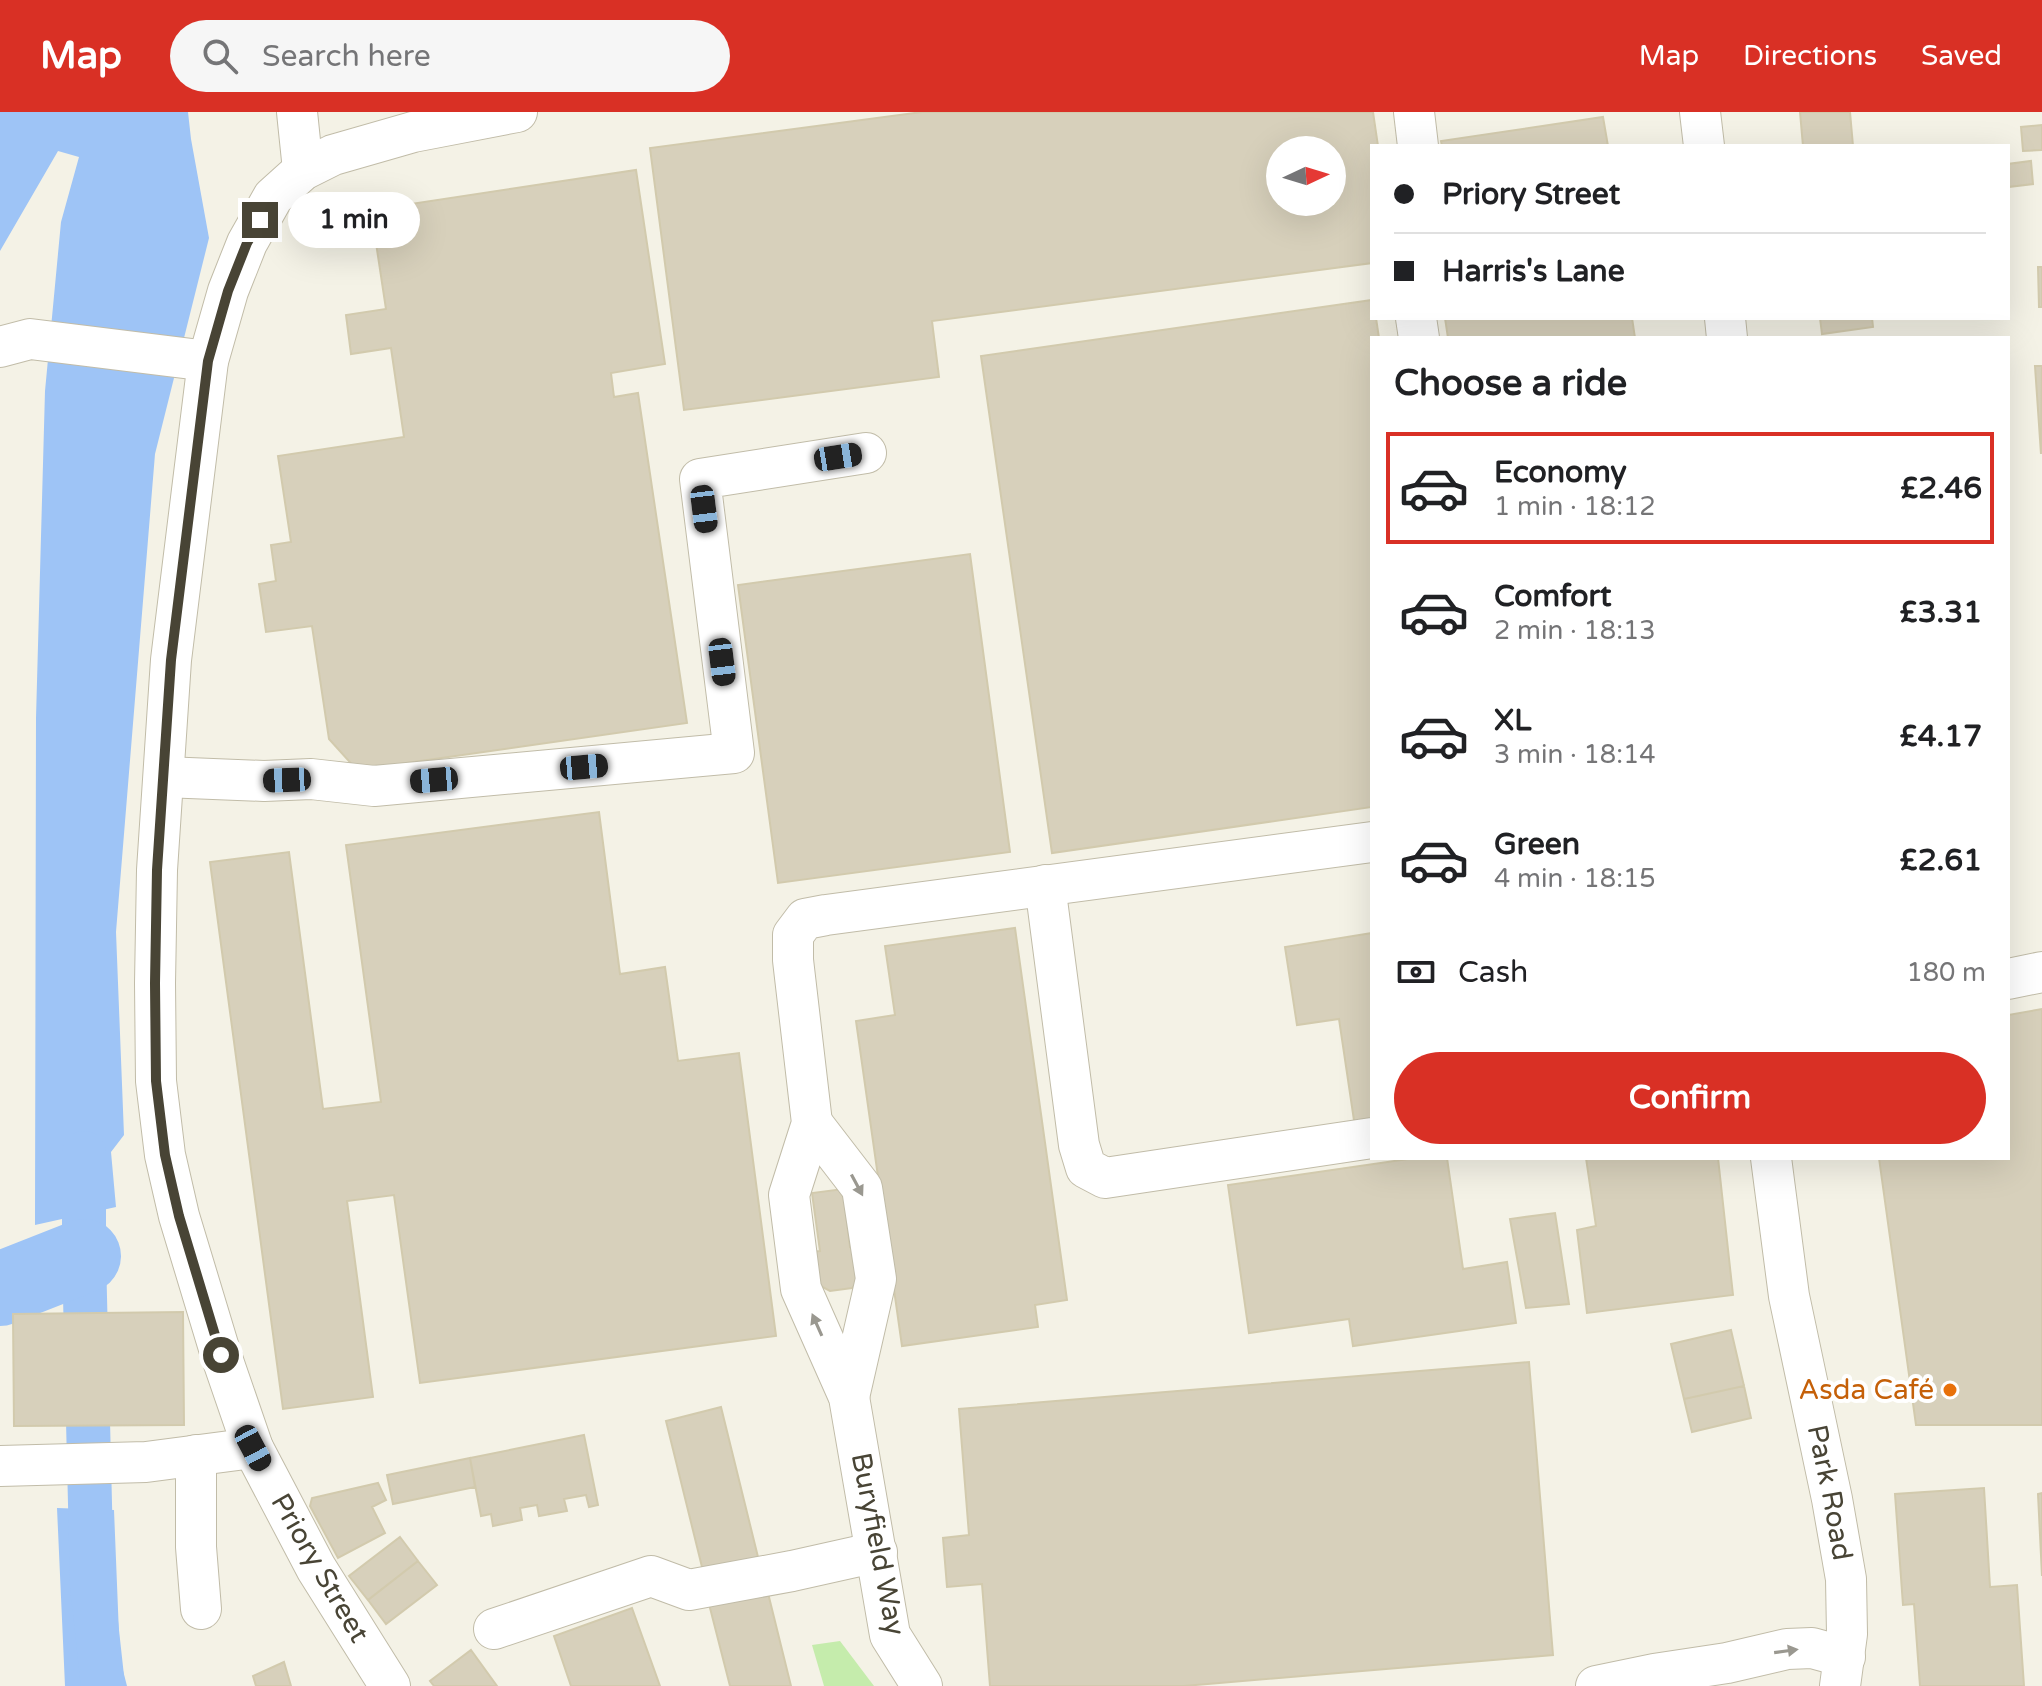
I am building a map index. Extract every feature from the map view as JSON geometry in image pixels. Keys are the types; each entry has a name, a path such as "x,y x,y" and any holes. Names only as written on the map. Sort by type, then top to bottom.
{"street":[{"path":"297,112 303,170"},
{"name":"Priory Street","path":"390,1686 316,1568 253,1448 179,1216 165,1155 156,1081 155,983 157,870 171,660 208,361 228,291 247,243 273,197 303,170 333,155 413,132 517,112"},
{"path":"1414,112 1418,144"},
{"path":"1700,112 1704,144"},
{"path":"0,347 30,339 208,361"},
{"path":"164,777 264,781 311,779 374,786 734,753 700,479 866,453"},
{"path":"849,1397 801,1289 789,1195 812,1123 793,960 793,935 805,919 1370,842"},
{"path":"1045,885 1079,1145 1086,1168 1105,1178 1370,1138"},
{"path":"2010,979 2042,972"},
{"path":"812,1123 862,1188 876,1279 849,1397"},
{"name":"Park Road","path":"1771,1160 1789,1296 1846,1579 1847,1634 1842,1671"},
{"name":"Buryfield Way","path":"849,1397 890,1635 922,1686"},
{"path":"0,1466 146,1462 253,1448"},
{"path":"196,1455 196,1547 201,1609"},
{"path":"494,1629 651,1576 689,1590 877,1552"},
{"path":"1596,1686 1654,1674 1742,1674 1787,1649 1812,1648 1842,1671"}],"green space":[{"path":"840,1641 874,1686 824,1686 812,1645"}],"water":[{"path":"0,112 188,112 209,238 155,454 116,932 124,1135 111,1152 116,1207 35,1225 36,718 45,391 61,222 79,157 58,151 0,251"},
{"path":"0,1269 17,1271 18,1293 0,1305"},
{"path":"57,1508 114,1510 120,1659 127,1686 65,1686"}],"building":[{"path":"922,112 1373,112 1378,144 1370,144 1370,263 932,321 939,377 684,410 650,148"},
{"path":"1800,112 1850,112 1853,144 1803,144"},
{"path":"1603,117 1608,144 1442,144 1441,141"},
{"path":"2042,125 2042,150 2023,151 2021,127"},
{"path":"2031,161 2033,184 2010,187 2010,164"},
{"path":"636,170 665,364 611,373 614,397 638,393 687,723 357,770 329,739 312,626 266,632 259,584 276,581 271,545 291,542 278,456 404,437 391,348 351,354 346,315 386,309 371,210"},
{"path":"2038,267 2042,267 2042,307 2039,307"},
{"path":"1370,300 1370,320 1376,320 1379,336 1370,336 1370,807 1052,853 981,356"},
{"path":"1445,320 1632,320 1635,336 1448,336"},
{"path":"1820,320 1872,320 1873,327 1822,334"},
{"path":"2035,366 2042,366 2041,454"},
{"path":"970,554 1010,852 778,883 738,585"},
{"path":"599,812 620,974 665,967 678,1061 739,1053 776,1336 420,1383 394,1195 347,1201 373,1397 283,1409 210,862 289,852 323,1109 381,1102 346,845"},
{"path":"1015,928 1067,1300 1035,1305 1038,1327 902,1346 856,1021 895,1015 885,946"},
{"path":"1370,933 1370,1124 1355,1127 1339,1019 1297,1025 1285,947"},
{"path":"2042,1009 2042,1425 1916,1425 1879,1160 2010,1160 2010,1015"},
{"path":"1401,1160 1447,1160 1463,1269 1507,1262 1516,1323 1353,1346 1349,1319 1249,1333 1228,1185"},
{"path":"1586,1160 1718,1160 1733,1295 1587,1313 1577,1230 1596,1226"},
{"path":"843,1189 850,1247 861,1245 865,1276 852,1288 830,1291 815,1283 810,1252 820,1251 812,1193"},
{"path":"1555,1213 1569,1304 1526,1308 1510,1219"},
{"path":"183,1312 184,1425 14,1426 13,1314"},
{"path":"1731,1330 1744,1386 1684,1399 1671,1344"},
{"path":"1529,1362 1553,1655 1184,1686 990,1686 982,1584 947,1587 943,1538 969,1535 959,1409"},
{"path":"1744,1386 1751,1418 1692,1432 1684,1399"},
{"path":"721,1407 758,1557 703,1571 666,1421"},
{"path":"584,1435 598,1505 589,1507 586,1495 564,1499 567,1511 539,1516 537,1505 520,1508 522,1520 493,1526 491,1514 481,1516 470,1458"},
{"path":"470,1458 475,1487 393,1504 387,1475"},
{"path":"378,1483 386,1500 372,1507 385,1533 338,1558 310,1506 312,1498"},
{"path":"1984,1488 1990,1587 2017,1585 2024,1686 1920,1686 1914,1604 1903,1605 1895,1494"},
{"path":"2042,1493 2042,1576 2038,1494"},
{"path":"400,1537 418,1561 368,1600 349,1576"},
{"path":"418,1561 437,1585 386,1624 368,1600"},
{"path":"767,1589 791,1686 730,1686 709,1604"},
{"path":"632,1608 660,1686 571,1686 554,1636"},
{"path":"471,1650 497,1686 434,1686 430,1681"},
{"path":"284,1662 291,1686 256,1686 253,1676"}],"waterway":[{"path":"84,1153 92,1586 103,1686"},
{"path":"0,1289 84,1256"}],"place":[{"name":"Asda Café","path":"1950,1390"}],"route":[{"path":"221,1355 179,1216 165,1155 156,1081 157,870 171,660 208,361 228,291 247,243 260,220"}]}
